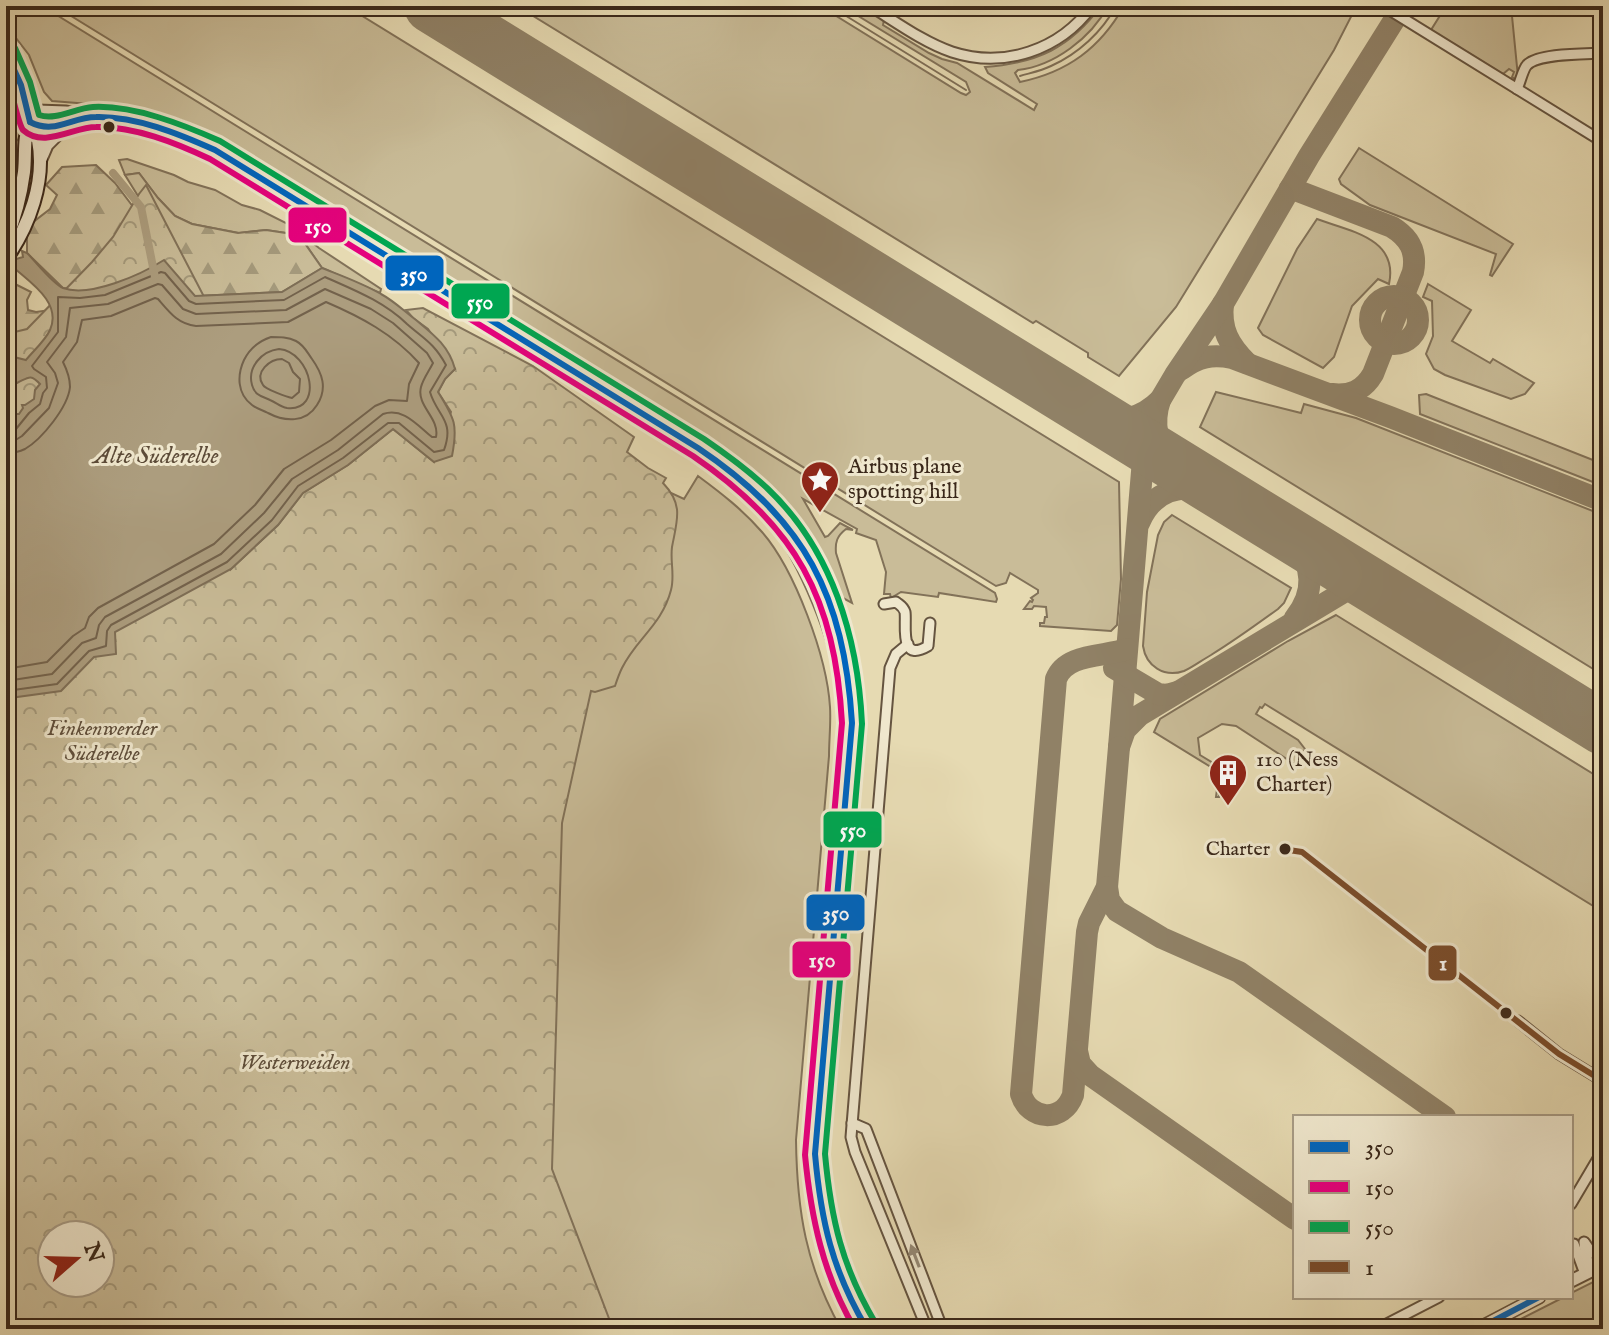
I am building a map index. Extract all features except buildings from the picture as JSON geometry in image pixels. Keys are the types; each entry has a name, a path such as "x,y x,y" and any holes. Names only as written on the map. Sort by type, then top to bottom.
{"main road":[{"path":"6,52 18,77 38,139 40,164 31,210 19,239 6,259"},
{"path":"6,240 19,201 24,173 25,135 30,117"}],"street":[{"path":"870,6 950,51 995,58 1021,55 1045,46 1075,25 1092,6"},
{"path":"1383,6 1603,142"},
{"path":"1517,89 1525,67 1533,61 1603,53"},
{"path":"84,117 45,128 30,117 37,111 66,112 160,129 199,142 232,159 722,463 763,498 796,538 830,605 842,642 852,696 815,1154 819,1201 829,1247 844,1287 867,1329"},
{"path":"40,164 47,145 67,124"},
{"path":"884,604 896,602 903,607 904,636 908,644 919,650 928,646 930,623"},
{"path":"908,644 896,654 890,668 851,1137 927,1329"},
{"path":"1518,1021 1559,1054 1603,1081"},
{"path":"852,1123 866,1129 941,1329"},
{"path":"1573,1201 1603,1150"},
{"path":"1579,1243 1591,1252 1596,1267 1579,1243"},
{"path":"1573,1280 1596,1267"},
{"path":"1377,1329 1435,1299"},
{"path":"1478,1329 1535,1299"}],"green space":[{"path":"6,6 42,6 995,593 996,602 939,593 938,597 901,592 891,598 890,594 884,594 886,572 876,540 856,533 857,529 803,499 825,537 840,523 853,530 846,529 836,542 836,553 852,603 841,597 827,566 781,500 734,459 689,429 202,129 181,120 128,107 52,101 44,92 29,55 6,25"},
{"path":"55,6 346,6 1119,482 1121,579 1117,625 1111,631 1040,626 1047,617 1046,607 1024,609 1038,590 1010,573 1006,583 996,586"},
{"path":"517,6 820,6 961,93 966,95 970,92 966,82 842,6 861,6 884,20 883,25 929,53 957,63 1034,110 1037,104 988,73 985,67 1021,62 1051,51 1077,33 1101,6 1108,6 1082,39 1045,63 1018,70 1015,73 1020,82 1053,72 1081,56 1104,34 1124,6 1350,6 1355,9 1334,50 1176,307 1119,376 1036,321 1033,323"},
{"path":"1446,6 1511,6 1518,77 1512,77 1514,72 1509,69 1503,74 1431,30"},
{"path":"6,74 17,108 21,137 15,142 6,203"},
{"path":"1359,148 1513,244 1492,276 1496,254 1370,205 1341,184 1339,179"},
{"path":"127,159 215,190 290,225 381,289 380,293 322,268 299,235 266,230 239,233 192,224 175,216 139,173 125,175 119,160"},
{"path":"96,165 115,183 137,212 79,290 63,288 27,253 27,232 32,223 50,209 57,195 46,185 62,167"},
{"path":"139,173 175,216 192,224 238,233 266,230 299,235 322,268 282,292 195,296 125,175"},
{"path":"146,185 241,368 231,569 278,525 303,493 348,465 393,429 434,462 451,412 438,392 455,369 428,329 406,310 423,308 533,366 634,437 627,452 666,478 663,483 674,498 677,513 671,590 662,613 628,658 615,686 591,691 562,823 552,1169 613,1329 6,1329 6,334 27,329 113,237"},
{"path":"1317,219 1369,239 1379,246 1390,268 1389,284 1378,279 1352,306 1334,357 1323,368 1263,335 1258,328 1297,249"},
{"path":"15,284 31,292 27,300 28,310 51,310 6,355 6,295"},
{"path":"1428,284 1471,310 1452,341 1490,363 1493,359 1534,383 1525,394 1511,399 1434,369 1426,354 1433,336 1432,301 1423,297"},
{"path":"1216,392 1301,413 1304,404 1356,418 1603,515 1603,675 1200,427"},
{"path":"1426,394 1603,464 1603,486 1420,414 1419,395"},
{"path":"698,476 732,502 762,532 797,591 816,640 828,687 829,756 796,1140 801,1215 806,1238 819,1283 841,1329 6,1329 6,701 667,491 684,499"},
{"path":"1172,515 1291,588 1278,609 1220,650 1177,673 1157,669 1148,659 1143,646 1147,592 1158,535 1164,522"},
{"path":"1336,615 1603,780 1603,912 1265,704 1256,714 1298,740 1305,749 1296,765 1236,726 1222,724 1198,738 1200,755 1223,769 1219,797 1216,797 1219,773 1154,732 1160,719"},
{"path":"1603,1277 1603,1327 1501,1329 1560,1299 1573,1299 1573,1292"}],"water":[{"name":"Alte Süderelbe","path":"22,251 59,286 74,290 115,283 164,260 195,296 282,292 322,268 367,286 416,320 440,341 449,354 455,369 438,392 454,422 452,456 434,462 393,429 348,465 303,493 278,525 231,569 115,632 116,654 94,657 61,691 6,701 6,423 11,423 15,414 19,414 22,405 34,399 35,390 40,384 29,378 6,386 6,355 26,360 48,334 53,320 43,294 14,268 16,259 23,257"}],"waterway":[{"path":"830,6 966,90"},
{"path":"1020,76 1047,68 1080,49 1104,25 1116,6"},
{"path":"113,173 141,207 155,277"},
{"path":"559,375 635,423"},
{"path":"655,436 734,491 771,528 808,592 832,662 838,703 837,746 803,1162 817,1248 831,1288 851,1329"}],"taxiway":[{"path":"1379,590 1364,587 1347,590 1140,715 1125,730 1119,747 1146,424 1223,304 1309,156 1403,6"},
{"path":"1290,188 1392,227 1408,241 1413,252 1413,272 1373,374 1356,391 1332,394"},
{"path":"1394,296 1411,303 1418,320 1411,337 1394,344 1377,337 1370,320 1377,303 1394,296"},
{"path":"1223,304 1227,336 1247,363"},
{"path":"1182,369 1206,358 1232,358 1603,501"},
{"path":"1096,416 1113,420 1130,418 1160,400 1156,417 1157,434 1174,464"},
{"path":"1139,523 1160,496 1189,487 1212,487"},
{"path":"1295,618 1307,598 1309,588 1308,569 1296,539"},
{"path":"1119,747 1107,887 1087,932 1073,1095 1062,1110 1054,1114 1038,1114 1025,1103 1021,1094 1056,679 1068,664 1077,660 1127,649"},
{"path":"1114,668 1158,694 1177,692"},
{"path":"1107,887 1109,900 1117,911 1162,938 1239,972 1442,1115"},
{"path":"1077,1051 1080,1064 1090,1075 1293,1218"}],"runway":[{"path":"431,6 1603,728"}],"transit line":[{"name":"550","path":"15,48 30,82 39,115 59,115 93,107 125,109 175,123 220,141 704,439 768,489 809,539 838,597 847,627 855,659 862,724 825,1154 840,1242 855,1283 876,1324"},
{"name":"350","path":"6,52 21,85 30,122"},
{"name":"150","path":"6,76 21,126 31,135 49,137 96,127 125,129 210,159 693,456 729,482 784,538 804,569 819,602 838,679 842,723 805,1155 820,1245 835,1288 855,1329"},
{"name":"350","path":"30,122 47,127 96,117 126,119 172,132 215,150 698,448 766,503 792,533 812,564 840,636 852,723 815,1154 830,1244 845,1286 867,1329"},
{"name":"1","path":"1282,849 1302,852 1559,1054 1603,1081"},
{"name":"350","path":"1478,1329 1535,1299"}],"place":[{"name":"Airbus plane spotting hill","path":"820,514"},
{"name":"110 (Ness Charter)","path":"1228,807"},
{"name":"Charter","path":"1285,849"}],"park label":[{"name":"Finkenwerder Süderelbe","path":"102,742"},
{"name":"Westerweiden","path":"295,1063"}]}
